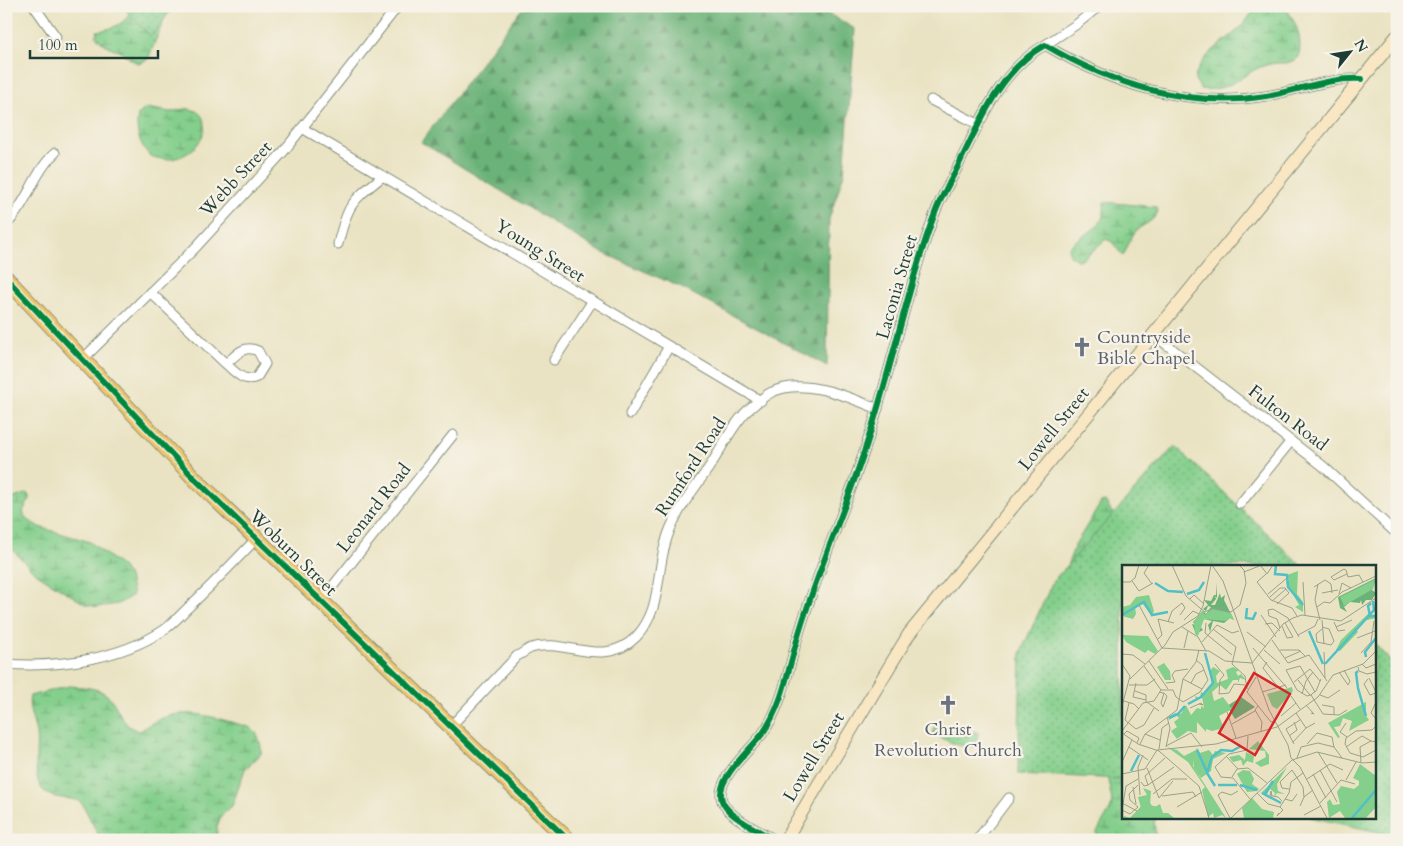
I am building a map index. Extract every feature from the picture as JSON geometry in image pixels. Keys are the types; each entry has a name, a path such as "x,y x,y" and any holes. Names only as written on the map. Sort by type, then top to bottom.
{"main road":[{"name":"Lowell Street","path":"785,840 909,634 1397,36"},
{"name":"Woburn Street","path":"6,278 182,465 568,840"}],"street":[{"path":"34,6 56,37"},
{"name":"Webb Street","path":"82,360 250,189 302,128 398,6"},
{"name":"Laconia Street","path":"775,840 728,811 721,801 721,788 732,771 762,734 776,709 802,623 878,409 918,264 935,213 978,124 1021,60 1077,24 1099,6"},
{"path":"1045,45 1101,74 1168,94 1200,99 1263,96 1346,78 1362,79"},
{"path":"931,100 978,124"},
{"name":"Young Street","path":"302,128 761,402"},
{"path":"6,225 15,216 45,166 56,153"},
{"path":"338,244 344,217 350,205 383,176"},
{"path":"150,292 226,364"},
{"path":"554,360 592,302"},
{"name":"Fulton Road","path":"1153,334 1323,466 1397,534"},
{"path":"630,414 668,348"},
{"name":"Rumford Road","path":"451,726 517,656 531,648 551,647 598,653 618,647 635,638 654,608 665,545 676,514 747,411 773,392 796,387 816,387 878,409"},
{"name":"Leonard Road","path":"322,601 453,434"},
{"path":"1240,504 1290,441"},
{"path":"6,664 28,666 80,660 123,651 144,642 166,629 256,538"},
{"path":"977,840 1009,798"}],"green space":[{"path":"122,6 174,6 151,37"},
{"path":"136,6 165,17 148,59 139,63 104,44 96,36 97,31 120,24"},
{"path":"524,6 815,6 855,29 844,174 829,219 827,366 680,287 601,252 421,142"},
{"path":"1257,6 1285,6 1298,30 1300,42 1299,57 1287,63 1275,63 1261,67 1221,88 1201,89 1195,80 1201,64 1214,49 1243,25"},
{"path":"146,108 170,112 189,109 199,113 204,121 204,131 200,141 192,150 181,157 167,159 150,156 141,142 137,126 138,115"},
{"path":"1104,202 1156,207 1158,211 1152,220 1134,233 1123,256 1112,242 1106,239 1083,259 1077,260 1071,256 1068,249 1078,239 1097,226 1104,212"},
{"path":"1175,446 1301,565 1122,565 1122,779 1018,774 1021,652 1053,581"},
{"path":"27,493 30,499 23,511 25,518 39,527 90,542 122,567 129,577 133,595 118,604 97,607 85,604 34,572 6,543 6,504 12,499"},
{"path":"1105,502 1125,532 1066,568 1076,543 1101,503"},
{"path":"1376,645 1397,669 1397,838 1315,818 1376,818"},
{"path":"69,686 90,688 104,693 112,700 124,721 133,729 140,731 154,722 167,717 193,714 249,727 256,732 260,742 261,754 245,769 232,806 221,816 217,826 217,840 101,840 82,803 73,799 52,796 43,790 36,771 36,733 30,710 30,696"},
{"path":"1122,701 1122,818 1156,818 1154,824 1157,840 1096,840 1097,832 1111,808 1112,801 1107,775"},
{"path":"935,726 970,736 972,731 978,733 975,746 965,747 933,734"}],"cycle path":[{"path":"775,840 743,822 728,810 721,796 722,788 731,771 770,723 780,700 813,590 867,443 916,270 935,213 985,111 1005,81 1030,55 1045,45 1070,59 1123,82 1179,96 1237,99 1278,94 1338,80 1362,79"},
{"path":"6,278 195,479 568,840"}],"place":[{"name":"Countryside Bible Chapel","path":"1082,347"},
{"name":"Christ Revolution Church","path":"948,705"}]}
